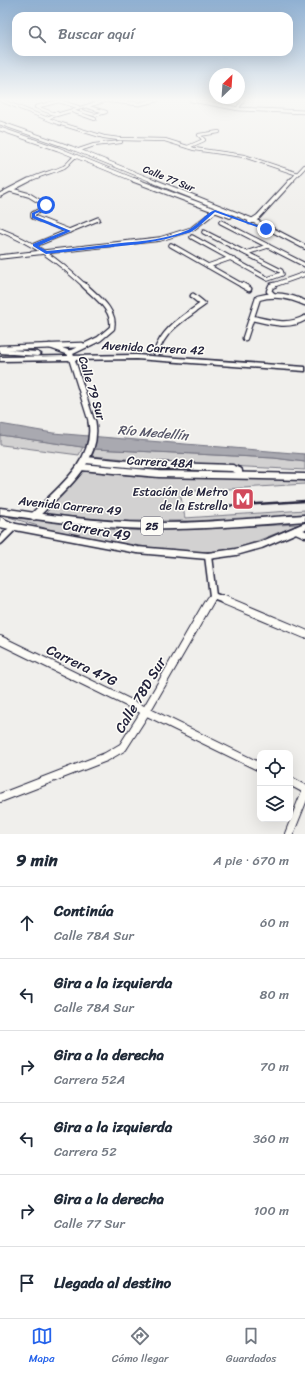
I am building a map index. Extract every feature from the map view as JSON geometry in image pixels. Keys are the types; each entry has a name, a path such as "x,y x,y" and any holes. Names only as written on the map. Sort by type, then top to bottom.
{"highway":[{"name":"Avenida Carrera 42","path":"0,354 30,359 71,355 156,353 305,364"},
{"name":"Avenida Carrera 42","path":"0,354 148,357 305,369"},
{"name":"Avenida Carrera 49","path":"0,511 99,524 148,526 305,518"},
{"path":"0,520 14,527"}],"street":[{"name":"Calle 77 Sur","path":"32,139 148,186 215,211 270,227 305,247"},
{"name":"Calle 77 Sur","path":"47,139 79,150 251,221 305,250"},
{"path":"118,139 165,140 188,147 244,156 303,175"},
{"path":"79,150 94,145 139,139"},
{"path":"188,147 203,141 203,139"},
{"path":"0,195 38,175 66,166 72,158 76,156"},
{"path":"251,221 259,216 296,173 305,166"},
{"path":"11,190 29,195 47,206 33,214 33,217 69,231"},
{"path":"0,257 46,253 166,238 189,231 196,227 209,214 215,211"},
{"path":"34,245 98,219"},
{"path":"221,222 305,265"},
{"name":"Calle 79 Sur","path":"0,230 34,245 61,265 104,305 112,316 113,323 108,334 87,344 71,355 93,429 94,436 90,452 81,467 34,516"},
{"path":"204,232 282,272 281,275 268,278"},
{"path":"192,237 268,278 276,284"},
{"path":"171,245 249,289"},
{"path":"246,253 268,246"},
{"path":"208,266 231,258"},
{"path":"273,295 269,291 271,286 305,274"},
{"path":"245,338 258,298 273,295 290,297 305,303"},
{"path":"156,353 158,345 181,318 203,304 193,296"},
{"path":"252,318 291,324 299,323 305,318"},
{"path":"0,354 50,346 87,344"},
{"path":"50,346 71,355"},
{"name":"Carrera 48A","path":"86,460 232,468 239,471 239,475"},
{"path":"107,470 106,466 110,462"},
{"name":"Carrera 48A","path":"81,467 159,474 305,476"},
{"name":"Carrera 49","path":"0,524 137,550 208,556 236,552 305,527"},
{"path":"0,541 14,527"},
{"path":"296,530 305,534"},
{"path":"208,556 213,596 305,634"},
{"name":"Calle 78D Sur","path":"0,798 115,752 123,747 131,738 213,596"},
{"name":"Carrera 47G","path":"0,640 257,766"},
{"path":"293,783 305,789"},
{"path":"289,834 305,794"}],"shaded area":[{"path":"0,424 53,433 305,454 305,462 274,458 95,449 0,435"},
{"path":"0,435 83,447 79,455 0,445"},
{"path":"95,449 274,458 305,462 305,470 171,463 92,456"},
{"path":"84,471 145,477 305,480 305,484 180,492 185,518 305,510 305,514 194,521 121,521 45,514"},
{"path":"9,517 105,529 149,531 300,524 228,551 198,552 159,549 103,540 51,530"}],"railway":[{"path":"190,508 305,501"}],"place":[{"name":"Estación de Metro de la Estrella","path":"243,499"}],"route":[{"path":"46,205 47,208 33,214 33,217 69,231 34,245 46,253 140,242 179,235 196,227 209,214 215,211 266,229"}],"water label":[{"name":"Río Medellín","path":"153,432"}]}
